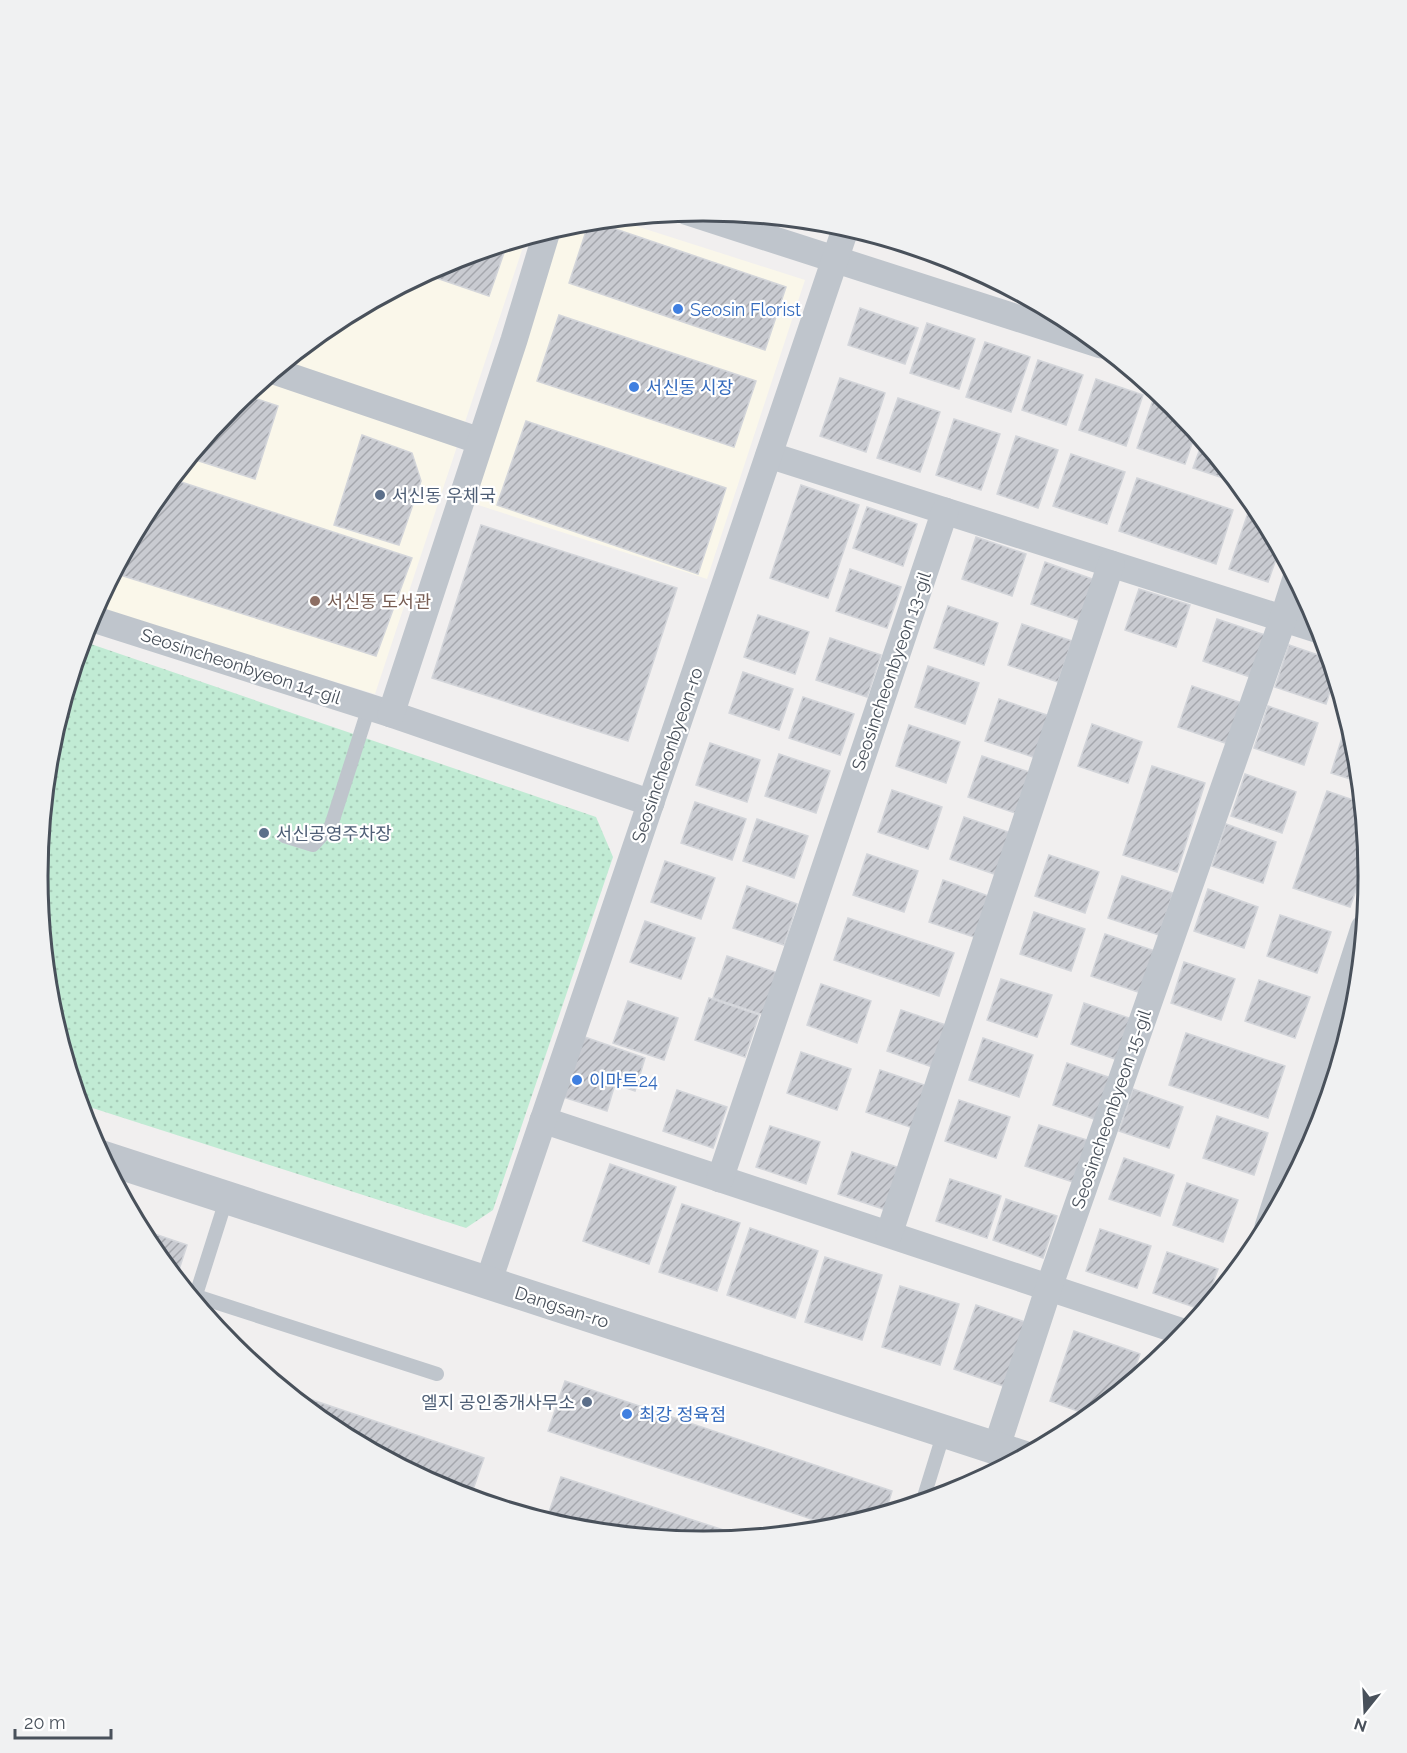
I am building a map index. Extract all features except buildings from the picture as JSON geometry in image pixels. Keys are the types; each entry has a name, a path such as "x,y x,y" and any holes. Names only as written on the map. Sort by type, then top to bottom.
{"street":[{"path":"716,221 1077,337"},
{"name":"Seosincheonbyeon-ro","path":"488,1283 843,237"},
{"path":"380,711 480,441 544,241"},
{"path":"283,374 480,441"},
{"path":"769,455 1309,627"},
{"name":"Seosincheonbyeon 13-gil","path":"720,1179 945,511"},
{"path":"889,1234 1111,564"},
{"path":"1283,619 1292,590"},
{"name":"Seosincheonbyeon 15-gil","path":"1010,1453 1049,1287 1283,619"},
{"name":"Seosincheonbyeon 14-gil","path":"100,621 380,711 651,803"},
{"path":"1282,1182 1353,964"},
{"path":"543,1120 1177,1330"},
{"name":"Dangsan-ro","path":"114,1161 1010,1453"}],"lane":[{"path":"284,836 313,845 331,826 380,711"},
{"path":"197,1292 227,1197"},
{"path":"204,1301 437,1374"},
{"path":"925,1493 945,1432"}],"shaded area":[{"path":"633,225 805,280 707,579 472,503 558,238"},
{"path":"523,246 375,694 105,612 136,549 158,512 183,477 240,413 271,384 339,331 376,309 453,271"}],"green space":[{"path":"91,644 596,817 613,857 493,1210 466,1228 91,1107 70,1046 61,1004 49,919 48,876 49,834 61,749 70,707"}],"place":[{"name":"Seosin Florist","path":"678,309"},
{"name":"서신동 시장","path":"634,387"},
{"name":"서신동 우체국","path":"380,495"},
{"name":"서신동 도서관","path":"315,601"},
{"name":"서신공영주차장","path":"264,833"},
{"name":"이마트24","path":"577,1080"},
{"name":"엘지 공인중개사무소","path":"587,1402"},
{"name":"최강 정육점","path":"627,1414"}]}
